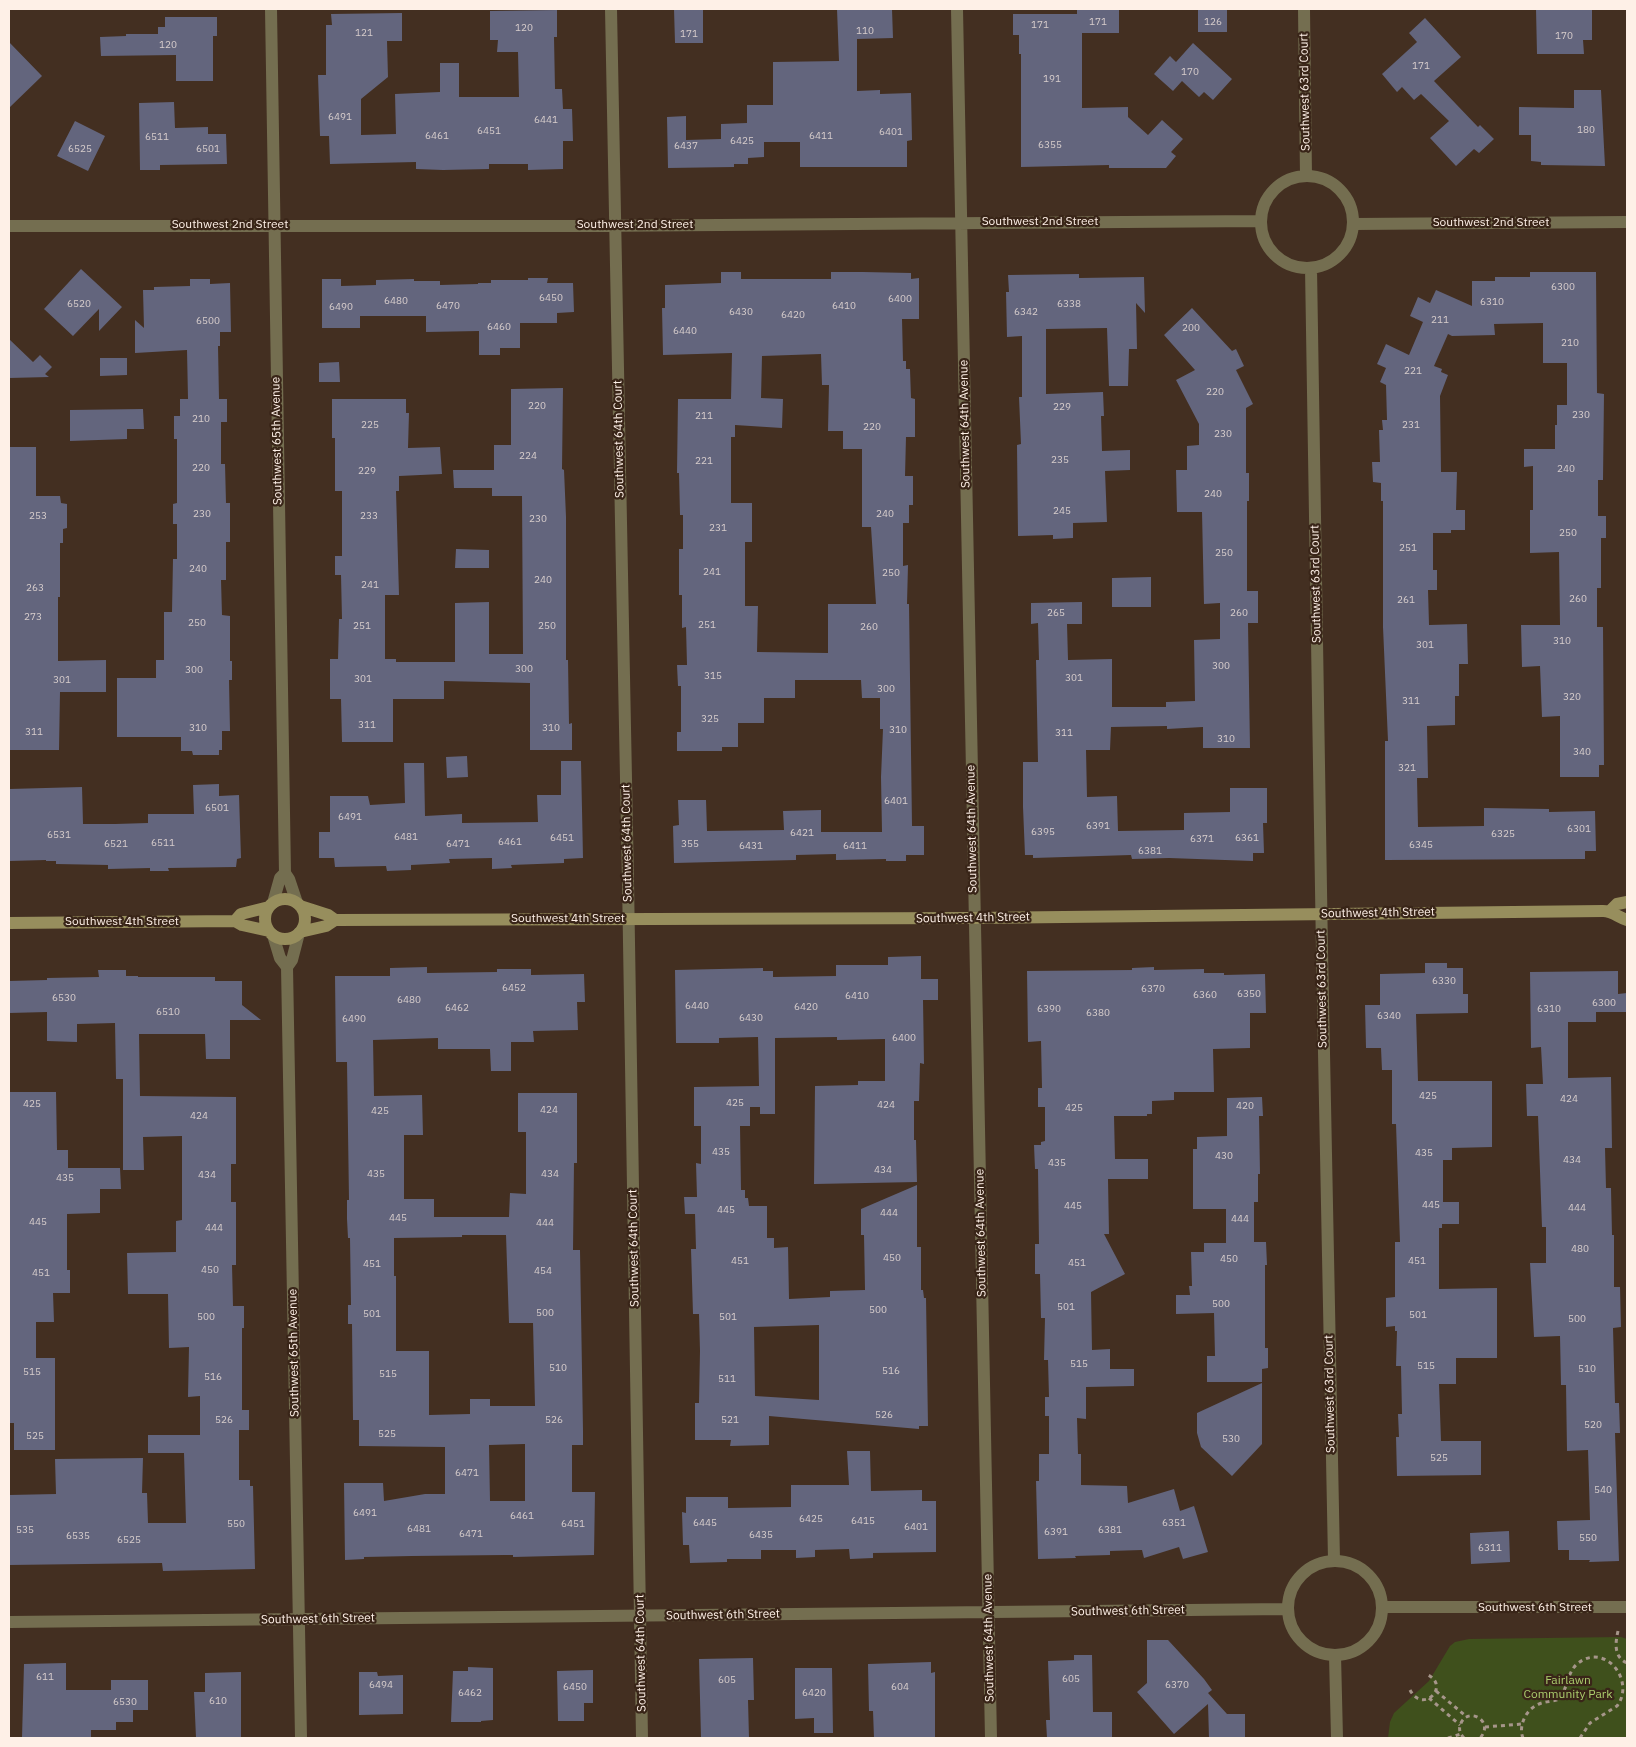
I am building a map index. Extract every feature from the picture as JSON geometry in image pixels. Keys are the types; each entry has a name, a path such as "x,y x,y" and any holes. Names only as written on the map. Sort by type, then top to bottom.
{"street":[{"name":"Southwest 65th Avenue","path":"271,9 285,873 299,905"},
{"name":"Southwest 64th Court","path":"611,9 642,1738"},
{"name":"Southwest 64th Avenue","path":"957,9 990,1738"},
{"name":"Southwest 63rd Court","path":"1304,9 1306,176"},
{"path":"1306,176 1321,178 1335,185 1345,196 1352,209 1354,224 1352,237 1336,259 1324,266 1310,268 1292,266 1275,256 1267,246 1262,234 1260,221 1263,207 1270,195 1280,184 1292,178 1306,176"},
{"name":"Southwest 2nd Street","path":"9,226 615,226 1260,221"},
{"name":"Southwest 2nd Street","path":"1354,224 1627,222"},
{"name":"Southwest 63rd Court","path":"1310,268 1334,1560"},
{"name":"Southwest 65th Avenue","path":"271,905 280,878 285,873"},
{"name":"Southwest 4th Street","path":"235,921 241,914 285,899 328,915 335,920"},
{"path":"1610,912 1617,904 1627,902"},
{"path":"271,905 265,919 271,933"},
{"path":"299,905 305,916 300,932"},
{"name":"Southwest 4th Street","path":"9,923 235,921 286,939 300,932 326,926 335,920 974,918 1610,912 1617,917 1627,920"},
{"name":"Southwest 65th Avenue","path":"300,932 292,960 287,967 301,1738"},
{"name":"Southwest 65th Avenue","path":"271,933 280,958 287,967"},
{"path":"1334,1560 1352,1564 1368,1574 1375,1583 1382,1607 1381,1619 1369,1641 1359,1649 1348,1654 1335,1655 1323,1654 1301,1642 1293,1632 1287,1609 1293,1584 1301,1574 1316,1564 1334,1560"},
{"name":"Southwest 6th Street","path":"1382,1607 1627,1607"},
{"name":"Southwest 6th Street","path":"9,1622 1287,1609"},
{"path":"1335,1655 1337,1738"}],"path":[{"path":"1618,1631 1616,1649 1619,1657 1627,1664"},
{"path":"1523,1738 1521,1734 1522,1724 1529,1711 1534,1707 1559,1699 1566,1688 1571,1672 1583,1660 1598,1657 1610,1662 1622,1674 1625,1684 1624,1694 1621,1702 1613,1710 1594,1720 1586,1727 1580,1738"},
{"path":"1616,1667 1622,1660"},
{"path":"1426,1674 1433,1678 1436,1691 1467,1717"},
{"path":"1410,1690 1419,1699 1429,1698 1436,1691"},
{"path":"1429,1698 1460,1725 1461,1734 1464,1738"},
{"path":"1460,1725 1467,1717 1480,1718 1485,1727 1484,1733 1480,1738"},
{"path":"1485,1727 1522,1724"},
{"path":"1448,1738 1461,1734"}],"green space":[{"name":"Fairlawn Community Park","path":"1621,1637 1627,1639 1627,1738 1388,1738 1390,1722 1394,1713 1429,1681 1450,1646 1455,1642 1469,1639"}],"building":[{"path":"674,9 703,9 703,43 675,43"},
{"path":"837,9 892,9 893,38 857,39 857,91 880,90 880,94 911,93 912,140 907,141 907,167 800,167 800,142 764,142 764,157 748,158 748,164 734,164 734,167 668,168 667,117 686,116 686,140 721,139 721,124 747,123 747,105 773,105 773,62 839,61"},
{"path":"1198,9 1227,9 1227,32 1198,32"},
{"path":"1536,9 1592,9 1592,40 1583,40 1584,54 1537,54"},
{"path":"557,10 557,37 554,37 555,89 562,89 563,109 572,109 573,141 563,141 563,169 528,170 528,164 489,164 489,169 443,170 416,169 416,162 330,164 329,136 320,136 318,75 326,75 326,25 332,25 331,14 402,13 402,41 387,41 388,77 361,99 361,135 396,134 395,94 440,92 440,63 459,63 459,97 519,97 518,52 497,52 498,40 490,40 490,11"},
{"path":"1077,10 1119,10 1119,33 1082,33 1082,108 1128,107 1128,117 1148,135 1162,120 1183,139 1171,152 1176,156 1166,168 1109,168 1109,165 1021,167 1021,54 1019,54 1019,35 1013,35 1013,14 1077,14"},
{"path":"165,17 217,17 217,36 213,36 213,81 176,81 176,55 101,56 100,37 126,36 126,34 158,34 158,27 165,27"},
{"path":"1425,18 1461,57 1434,81 1478,127 1480,125 1494,139 1479,153 1474,149 1456,166 1430,138 1449,121 1421,94 1414,100 1402,87 1397,92 1382,74 1417,42 1409,33"},
{"path":"9,42 42,76 9,108"},
{"path":"1193,43 1232,79 1213,100 1204,92 1199,97 1182,81 1173,91 1154,74 1170,56 1176,62"},
{"path":"1574,90 1601,90 1605,166 1541,165 1541,162 1531,161 1531,135 1519,135 1519,107 1574,108"},
{"path":"174,102 175,128 208,127 208,134 226,134 227,164 160,165 160,170 140,170 139,103"},
{"path":"75,121 105,136 88,171 57,156"},
{"path":"81,269 122,307 99,331 99,309 73,336 44,309"},
{"path":"721,272 741,272 741,279 831,279 831,272 911,273 911,279 919,278 919,319 902,319 903,361 906,361 906,369 910,369 911,398 915,399 915,437 906,437 905,476 913,476 913,505 909,505 909,523 903,523 903,566 908,565 907,604 909,604 912,826 924,826 924,855 906,855 906,861 886,861 886,859 836,860 836,854 796,855 796,860 674,863 673,826 679,825 678,800 706,800 707,831 784,830 783,811 821,810 821,832 882,832 881,777 883,729 880,729 880,698 862,698 861,680 795,680 795,698 764,698 764,723 738,723 738,747 722,747 722,751 677,751 677,732 681,732 681,686 678,686 677,665 687,665 686,627 682,628 682,595 679,595 679,549 683,549 683,515 680,515 679,473 677,473 678,399 731,399 732,353 663,355 662,308 665,308 665,285 721,283","holes":["821,354 822,385 829,385 828,431 843,431 843,449 862,449 862,527 871,527 876,604 828,604 828,653 757,652 758,606 745,606 745,542 752,542 752,503 731,503 731,437 735,437 735,425 782,428 783,399 761,398 762,356"]},
{"path":"1530,272 1596,272 1597,393 1604,394 1603,480 1598,480 1598,516 1606,516 1606,538 1601,538 1601,588 1597,588 1597,627 1603,627 1604,765 1599,765 1599,777 1560,777 1560,716 1542,717 1540,666 1522,667 1521,625 1560,625 1559,552 1530,553 1530,510 1533,510 1533,466 1524,467 1524,449 1555,449 1557,405 1567,405 1567,363 1543,363 1543,323 1494,324 1495,335 1452,336 1448,334 1434,366 1442,369 1441,372 1448,375 1440,396 1441,472 1457,472 1456,510 1465,510 1465,530 1451,530 1451,533 1433,533 1433,570 1437,570 1437,590 1428,590 1429,625 1467,624 1468,664 1459,664 1459,696 1455,696 1455,725 1427,726 1428,778 1417,778 1418,827 1484,826 1484,808 1549,809 1549,812 1595,811 1596,851 1585,851 1585,859 1385,860 1385,741 1388,741 1383,627 1383,501 1381,501 1381,483 1373,482 1372,462 1380,462 1379,430 1383,430 1382,420 1387,420 1386,385 1380,382 1386,368 1377,364 1386,344 1409,355 1423,322 1410,316 1418,297 1430,303 1436,290 1472,306 1472,281 1495,281 1495,277 1530,277"},
{"path":"1079,274 1079,278 1144,277 1145,313 1136,303 1137,349 1129,349 1128,386 1109,386 1107,328 1046,329 1046,394 1103,392 1104,416 1101,416 1102,451 1130,450 1130,470 1105,471 1107,522 1073,523 1073,538 1053,539 1053,535 1018,536 1017,445 1021,444 1019,397 1022,397 1022,336 1007,337 1006,292 1009,292 1008,275"},
{"path":"528,278 548,278 547,283 573,283 574,312 557,313 557,323 520,323 520,348 500,348 500,355 479,355 479,331 426,332 426,316 360,316 360,328 322,328 322,279 341,279 341,286 376,285 376,280 414,279 414,281 440,281 440,285 491,283 491,280 528,280"},
{"path":"190,279 210,279 210,284 230,283 231,332 220,332 220,346 218,346 219,399 227,399 227,422 221,422 221,464 225,464 226,503 230,503 230,542 226,542 226,580 221,580 222,615 230,616 232,680 229,680 230,731 222,731 222,750 219,750 219,755 193,755 192,751 181,751 181,737 117,737 117,678 156,678 156,660 164,660 164,612 172,612 173,559 177,559 177,524 173,524 173,504 177,503 177,439 174,439 174,416 180,416 180,399 188,399 187,350 135,353 135,320 144,328 143,290 154,290 154,287 190,286"},
{"path":"1192,308 1232,351 1236,349 1244,366 1236,370 1253,404 1246,408 1246,473 1249,473 1249,501 1247,501 1247,591 1258,591 1258,623 1248,623 1250,748 1203,748 1203,727 1167,729 1167,726 1111,727 1110,750 1086,750 1087,797 1117,796 1118,831 1184,830 1184,813 1230,812 1230,788 1267,788 1267,823 1263,823 1264,853 1253,853 1253,861 1169,858 1132,859 1131,855 1033,858 1033,855 1025,855 1023,807 1023,762 1038,762 1036,660 1039,660 1038,623 1031,624 1031,603 1082,602 1082,624 1067,624 1068,660 1112,659 1112,707 1166,707 1166,702 1195,701 1194,640 1220,639 1220,603 1204,604 1202,512 1177,512 1176,470 1187,470 1187,446 1199,445 1199,424 1176,380 1195,370 1164,335"},
{"path":"9,339 33,362 40,355 52,367 45,374 49,377 9,378"},
{"path":"100,358 127,358 127,375 100,376"},
{"path":"339,362 340,382 319,382 319,363"},
{"path":"563,388 562,469 564,470 566,517 566,660 568,660 569,724 572,723 572,750 530,750 530,683 444,681 444,699 393,699 393,742 342,742 341,699 330,699 330,659 338,659 339,619 342,619 341,575 335,575 335,556 342,556 342,491 335,491 335,438 332,438 332,399 406,399 406,413 409,413 408,448 440,447 442,474 399,476 399,491 396,491 399,595 385,595 385,659 396,659 396,662 455,662 455,603 489,602 489,654 523,654 522,496 492,496 492,488 454,488 453,470 494,470 494,445 511,445 511,389"},
{"path":"143,409 144,429 127,429 127,439 70,441 70,410"},
{"path":"9,447 36,447 36,496 60,496 61,503 67,504 67,528 63,529 63,543 60,543 58,661 106,660 106,692 60,692 59,750 9,750"},
{"path":"456,549 489,550 489,568 455,568"},
{"path":"1151,577 1151,607 1112,607 1112,578"},
{"path":"467,756 468,777 447,778 446,757"},
{"path":"561,761 581,761 583,858 564,859 564,863 511,865 512,868 492,869 492,858 449,859 450,863 411,865 411,870 387,871 386,866 335,867 334,858 319,858 319,832 330,832 330,796 368,796 370,805 405,803 404,763 424,763 425,816 462,814 462,823 538,822 537,795 561,795"},
{"path":"219,784 219,796 239,795 241,858 237,859 236,867 168,868 169,871 150,871 150,868 108,869 108,865 56,864 56,861 46,860 9,861 9,789 82,787 83,824 115,824 148,823 148,814 194,814 193,785"},
{"path":"921,956 921,979 938,979 938,1000 923,1000 924,1064 920,1063 919,1101 914,1101 917,1182 814,1184 815,1086 858,1085 858,1081 885,1081 885,1039 837,1040 837,1037 775,1038 775,1114 760,1114 760,1107 750,1107 750,1126 740,1126 741,1190 745,1190 745,1198 748,1198 749,1206 767,1206 767,1238 774,1238 774,1248 788,1247 789,1299 830,1297 830,1291 865,1290 864,1235 861,1235 861,1209 917,1185 917,1247 921,1247 921,1290 923,1290 924,1298 926,1298 928,1426 919,1426 919,1429 769,1416 769,1445 730,1446 731,1440 695,1440 695,1403 699,1403 700,1351 699,1314 693,1314 691,1249 696,1249 695,1214 685,1214 684,1197 697,1197 696,1163 701,1164 701,1126 694,1126 694,1087 759,1086 758,1037 719,1038 719,1043 676,1043 675,970 763,968 763,971 773,971 773,977 836,976 836,965 888,965 888,957","holes":["819,1325 819,1400 755,1396 754,1327"]},
{"path":"1425,963 1447,963 1447,968 1463,968 1463,994 1468,994 1468,1013 1416,1014 1418,1081 1492,1081 1492,1147 1452,1148 1452,1160 1443,1160 1443,1202 1459,1202 1459,1224 1442,1224 1442,1228 1439,1228 1439,1289 1497,1288 1497,1358 1456,1358 1456,1384 1439,1384 1441,1441 1481,1441 1481,1475 1397,1476 1396,1437 1399,1437 1398,1414 1402,1414 1401,1366 1396,1366 1397,1331 1395,1331 1395,1326 1386,1327 1386,1298 1395,1297 1395,1242 1400,1242 1396,1124 1392,1124 1392,1070 1382,1070 1381,1048 1366,1048 1365,1005 1380,1005 1380,974 1425,973"},
{"path":"427,967 427,973 497,972 497,969 531,969 531,975 584,974 585,1002 577,1002 578,1030 533,1031 534,1042 511,1042 511,1071 491,1071 490,1049 438,1049 438,1038 373,1040 374,1096 422,1095 423,1135 404,1135 404,1199 434,1199 434,1217 509,1217 510,1193 526,1194 526,1132 518,1132 518,1093 577,1093 577,1163 574,1163 573,1250 580,1250 583,1445 572,1445 572,1492 595,1492 594,1555 513,1557 513,1555 412,1556 364,1557 364,1559 345,1560 344,1483 383,1483 384,1501 425,1494 445,1494 445,1447 359,1446 359,1420 353,1420 352,1324 348,1324 348,1305 351,1305 350,1238 348,1238 347,1219 347,1200 349,1200 347,1062 336,1062 335,976 390,976 390,968","holes":["462,1235 506,1235 509,1323 533,1323 535,1406 490,1406 490,1399 470,1399 470,1414 429,1415 429,1351 396,1351 394,1238 462,1237","525,1444 525,1501 490,1501 489,1445"]},
{"path":"1154,967 1154,970 1204,969 1204,973 1224,973 1224,975 1265,974 1266,1013 1250,1013 1250,1048 1213,1049 1214,1092 1174,1092 1174,1100 1152,1101 1152,1114 1147,1114 1147,1116 1114,1116 1115,1159 1148,1159 1148,1179 1108,1179 1109,1234 1104,1234 1125,1274 1091,1292 1092,1350 1110,1349 1110,1369 1134,1369 1134,1386 1086,1387 1086,1419 1077,1418 1078,1454 1081,1454 1081,1485 1127,1486 1128,1503 1174,1489 1180,1511 1194,1506 1208,1552 1183,1559 1179,1547 1144,1558 1142,1550 1110,1551 1110,1555 1075,1556 1076,1558 1038,1559 1036,1481 1039,1481 1039,1454 1049,1454 1049,1416 1045,1416 1045,1397 1049,1397 1048,1360 1044,1360 1045,1318 1041,1318 1040,1274 1035,1274 1035,1244 1039,1244 1038,1169 1035,1169 1034,1145 1041,1145 1041,1142 1045,1141 1045,1107 1038,1107 1038,1088 1042,1088 1041,1041 1028,1042 1027,971 1132,970 1132,968"},
{"path":"98,970 126,970 126,976 138,977 215,977 215,981 242,981 242,1005 261,1020 230,1020 230,1059 206,1059 205,1034 139,1034 140,1096 236,1097 236,1164 231,1164 231,1202 236,1202 236,1265 232,1265 233,1306 244,1306 244,1328 242,1328 242,1410 249,1410 249,1430 239,1430 239,1480 250,1480 250,1486 253,1486 255,1569 163,1571 162,1563 9,1565 9,1495 56,1494 55,1459 143,1458 142,1493 147,1493 148,1523 186,1523 184,1453 148,1453 148,1435 200,1435 200,1396 188,1397 189,1347 169,1348 168,1294 128,1294 127,1253 176,1252 176,1221 182,1220 182,1136 143,1137 144,1170 123,1170 123,1079 116,1079 115,1023 77,1024 77,1042 47,1041 47,1012 9,1013 9,981 99,977"},
{"path":"1618,971 1618,994 1627,993 1627,1012 1596,1012 1596,1022 1568,1022 1568,1078 1611,1077 1612,1148 1605,1148 1606,1188 1611,1188 1612,1235 1614,1235 1614,1287 1620,1287 1621,1327 1613,1328 1615,1403 1619,1403 1620,1433 1615,1433 1619,1561 1589,1562 1590,1560 1569,1560 1569,1550 1558,1550 1557,1521 1590,1520 1588,1450 1567,1451 1566,1385 1561,1385 1560,1336 1534,1337 1530,1263 1546,1263 1546,1227 1542,1227 1538,1116 1527,1116 1526,1084 1543,1084 1541,1047 1531,1048 1530,972"},
{"path":"9,1092 56,1092 57,1150 68,1150 68,1168 120,1168 121,1189 100,1189 100,1213 67,1214 67,1270 70,1270 70,1293 53,1293 54,1322 36,1322 36,1358 55,1358 55,1450 14,1450 14,1423 9,1423"},
{"path":"1262,1097 1263,1116 1259,1116 1260,1174 1258,1174 1258,1202 1254,1202 1254,1242 1266,1242 1265,1348 1268,1348 1268,1368 1262,1369 1262,1382 1207,1382 1207,1356 1215,1356 1214,1313 1176,1314 1176,1295 1190,1295 1189,1286 1192,1286 1191,1252 1204,1252 1204,1243 1226,1243 1226,1209 1193,1209 1193,1149 1197,1149 1197,1137 1227,1136 1227,1098"},
{"path":"1262,1383 1262,1444 1232,1476 1201,1447 1197,1433 1197,1413"},
{"path":"847,1451 870,1451 871,1491 922,1490 922,1501 936,1501 936,1552 873,1553 873,1558 850,1559 849,1549 815,1550 815,1557 796,1558 796,1550 761,1550 761,1559 727,1559 727,1562 690,1563 689,1545 683,1545 682,1512 686,1513 686,1497 728,1497 728,1508 791,1507 791,1485 849,1485"},
{"path":"1509,1531 1510,1562 1471,1564 1470,1533"},
{"path":"1147,1640 1168,1640 1204,1679 1212,1690 1208,1693 1227,1714 1245,1714 1245,1738 1209,1738 1208,1704 1174,1734 1137,1692 1147,1683"},
{"path":"1074,1655 1092,1655 1093,1712 1112,1712 1112,1737 1047,1738 1046,1720 1050,1720 1048,1661 1074,1660"},
{"path":"753,1658 754,1700 748,1700 749,1738 701,1738 699,1659"},
{"path":"931,1662 931,1673 935,1672 935,1738 874,1738 873,1711 869,1711 868,1664"},
{"path":"66,1663 66,1690 111,1690 111,1680 148,1680 148,1710 133,1710 133,1722 116,1722 116,1730 91,1730 91,1738 22,1738 24,1664"},
{"path":"468,1667 493,1668 493,1720 451,1722 453,1671 468,1671"},
{"path":"795,1668 832,1668 833,1733 814,1733 814,1718 795,1719"},
{"path":"593,1670 593,1703 584,1703 584,1721 558,1721 557,1671"},
{"path":"241,1672 241,1738 196,1738 194,1692 205,1692 205,1673"},
{"path":"359,1672 377,1672 378,1676 403,1675 403,1714 359,1715"}]}
